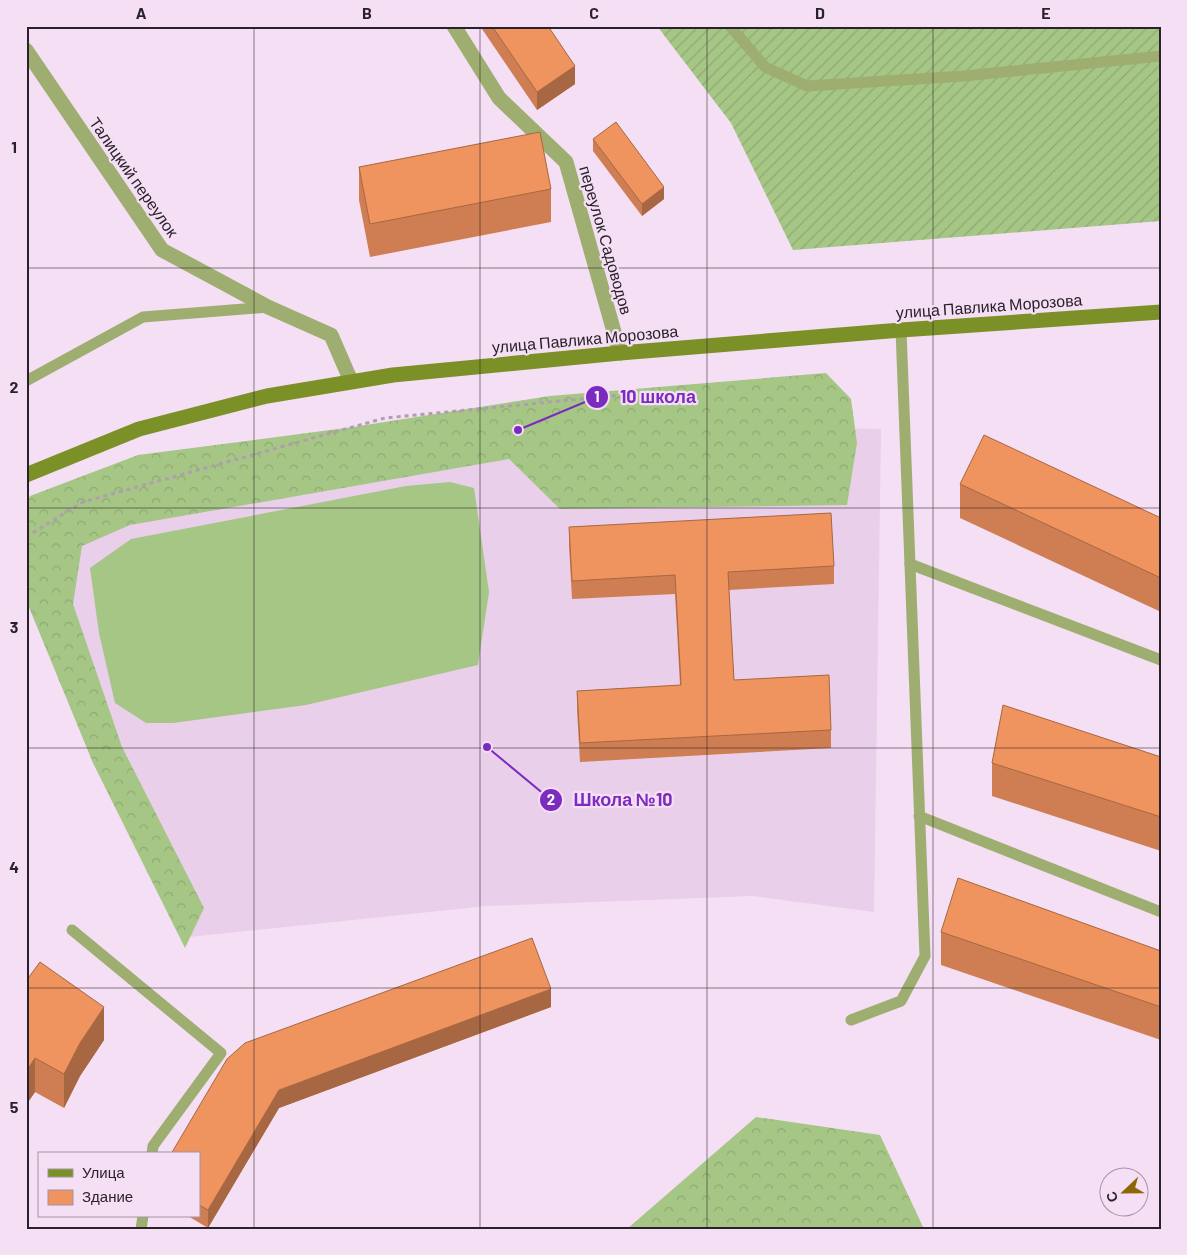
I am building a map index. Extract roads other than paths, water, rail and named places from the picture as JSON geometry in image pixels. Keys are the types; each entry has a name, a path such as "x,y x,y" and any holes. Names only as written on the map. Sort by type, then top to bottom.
{"main road":[{"name":"улица Павлика Морозова","path":"26,475 139,429 267,396 393,374 901,330 1161,312"}],"street":[{"name":"переулок Садоводов","path":"454,26 499,98 566,162 620,353"},
{"name":"Талицкий переулок","path":"26,50 162,250 268,307 331,336 351,382"}],"lane":[{"path":"730,26 765,66 807,86 964,76 1161,56"},
{"path":"26,381 143,317 268,307"},
{"path":"851,1020 901,1002 925,956 901,330"},
{"path":"910,564 1161,660"},
{"path":"919,816 1161,912"},
{"path":"72,930 222,1053 153,1146 152,1152"}],"place":[{"name":"10 школа","path":"518,430"},
{"name":"Школа №10","path":"487,747"}]}
